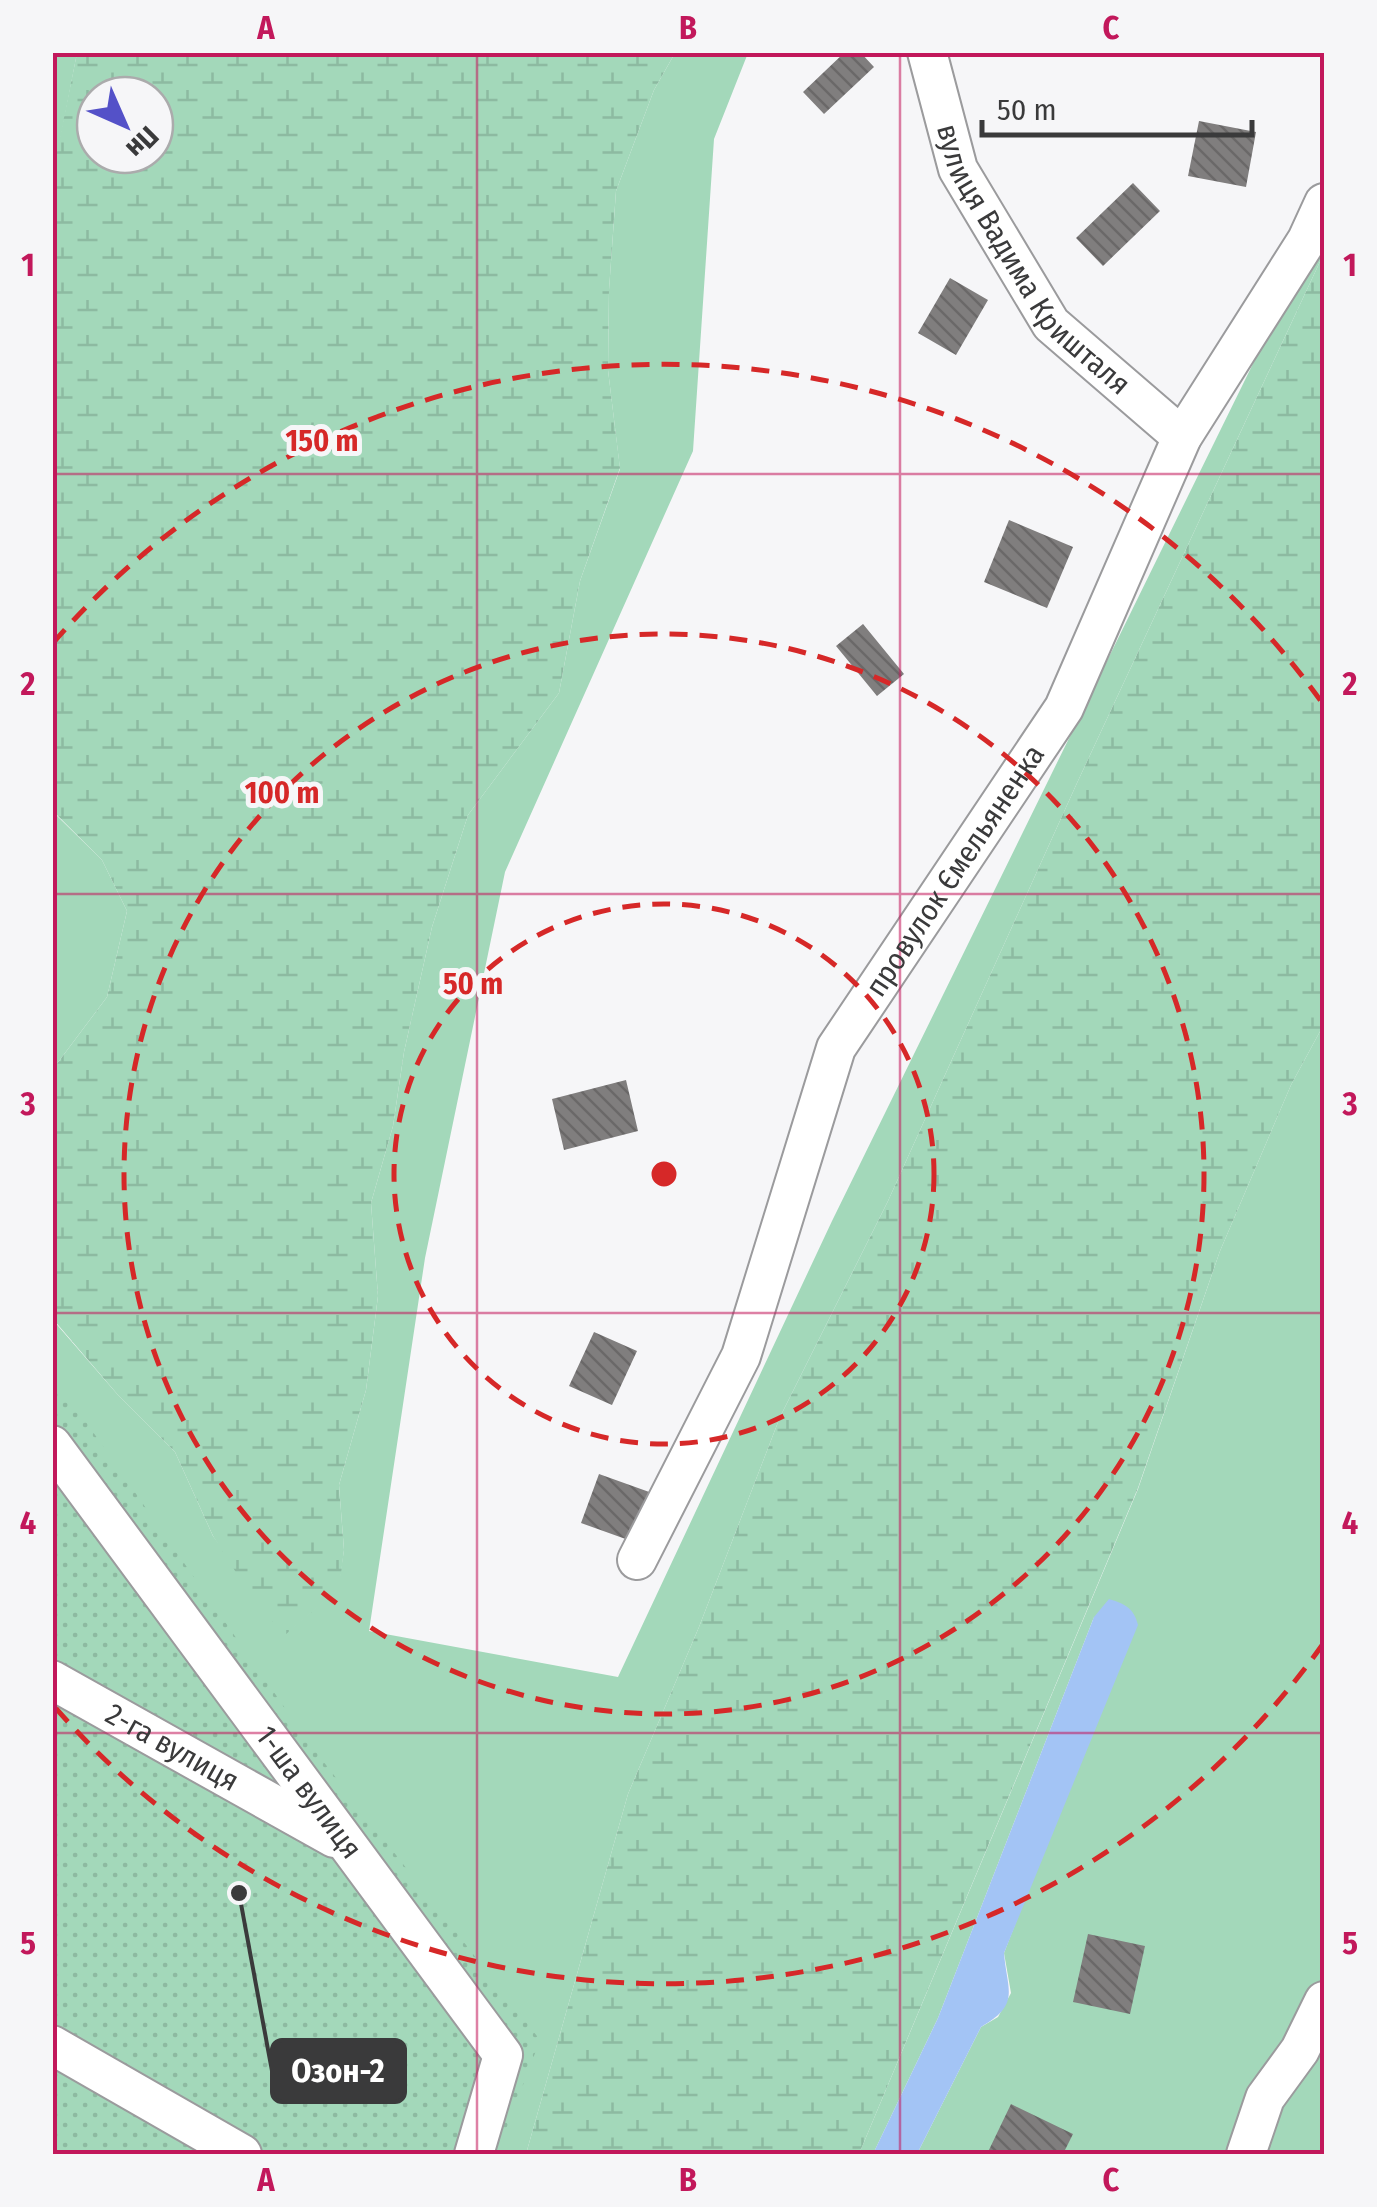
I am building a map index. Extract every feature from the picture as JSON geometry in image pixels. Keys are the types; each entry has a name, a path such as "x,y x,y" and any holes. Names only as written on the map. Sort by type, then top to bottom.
{"street":[{"name":"вулиця Вадима Кришталя","path":"927,52 958,169 1051,324 1182,438"},
{"name":"провулок Ємельяненка","path":"637,1560 740,1356 836,1048 1064,708 1182,438 1307,240 1324,204"},
{"name":"1-ша вулиця","path":"52,1446 503,2056 474,2154"},
{"name":"2-га вулиця","path":"52,1680 344,1844"},
{"path":"1246,2154 1265,2098 1300,2050 1324,2001"},
{"path":"52,2045 242,2154"}],"green space":[{"path":"53,53 77,53 53,177"},
{"path":"77,53 675,53 654,90 616,191 608,370 620,468 580,581 559,693 468,815 432,927 404,1052 393,1126 371,1203 378,1296 366,1390 339,1485 344,1550 339,1589 285,1635 254,1601 213,1536 175,1452 118,1395 53,1319 53,1069 107,997 127,911 102,860 53,811 52,177"},
{"path":"675,53 748,53 714,139 693,451 505,872 425,1258 369,1631 618,1677 832,1221 1324,219 1324,253 888,1201 780,1417 699,1627 628,1794 526,2154 53,2154 52,1319 118,1395 175,1452 213,1536 285,1634 338,1589 344,1550 339,1485 366,1390 378,1296 371,1203 393,1126 404,1052 432,927 468,815 559,693 580,581 620,469 608,370 616,191 654,90"},
{"path":"1324,253 1324,1024 1291,1085 1220,1251 1138,1488 859,2154 526,2154 628,1794 699,1627 780,1417 888,1201"},
{"path":"52,811 102,860 127,911 107,997 53,1069"},
{"path":"1324,1024 1324,2154 917,2154 981,2027 998,2017 1011,1993 1004,1953 1051,1831 1094,1617 938,2018 873,2154 859,2154 1138,1489 1220,1251 1291,1085"},
{"path":"52,1373 312,1747 540,2040 497,2154 53,2154"}],"water":[{"path":"1109,1599 1128,1608 1138,1625 1004,1953 1007,2003 981,2027 917,2154 873,2154 938,2018 1094,1617"}],"building":[{"path":"845,52 860,52 874,67 824,114 803,92"},
{"path":"1199,121 1256,132 1246,187 1188,176"},
{"path":"1133,183 1160,211 1103,266 1076,238"},
{"path":"950,278 988,300 956,355 918,333"},
{"path":"1009,520 1073,547 1047,608 984,582"},
{"path":"863,624 904,674 877,696 836,646"},
{"path":"626,1080 638,1131 564,1150 552,1099"},
{"path":"594,1332 637,1351 612,1405 569,1386"},
{"path":"599,1474 652,1493 634,1542 581,1523"},
{"path":"1088,1934 1145,1946 1130,2014 1073,2002"},
{"path":"1011,2104 1073,2134 1063,2154 987,2154"}],"place":[{"name":"Озон-2","path":"239,1893"}]}
